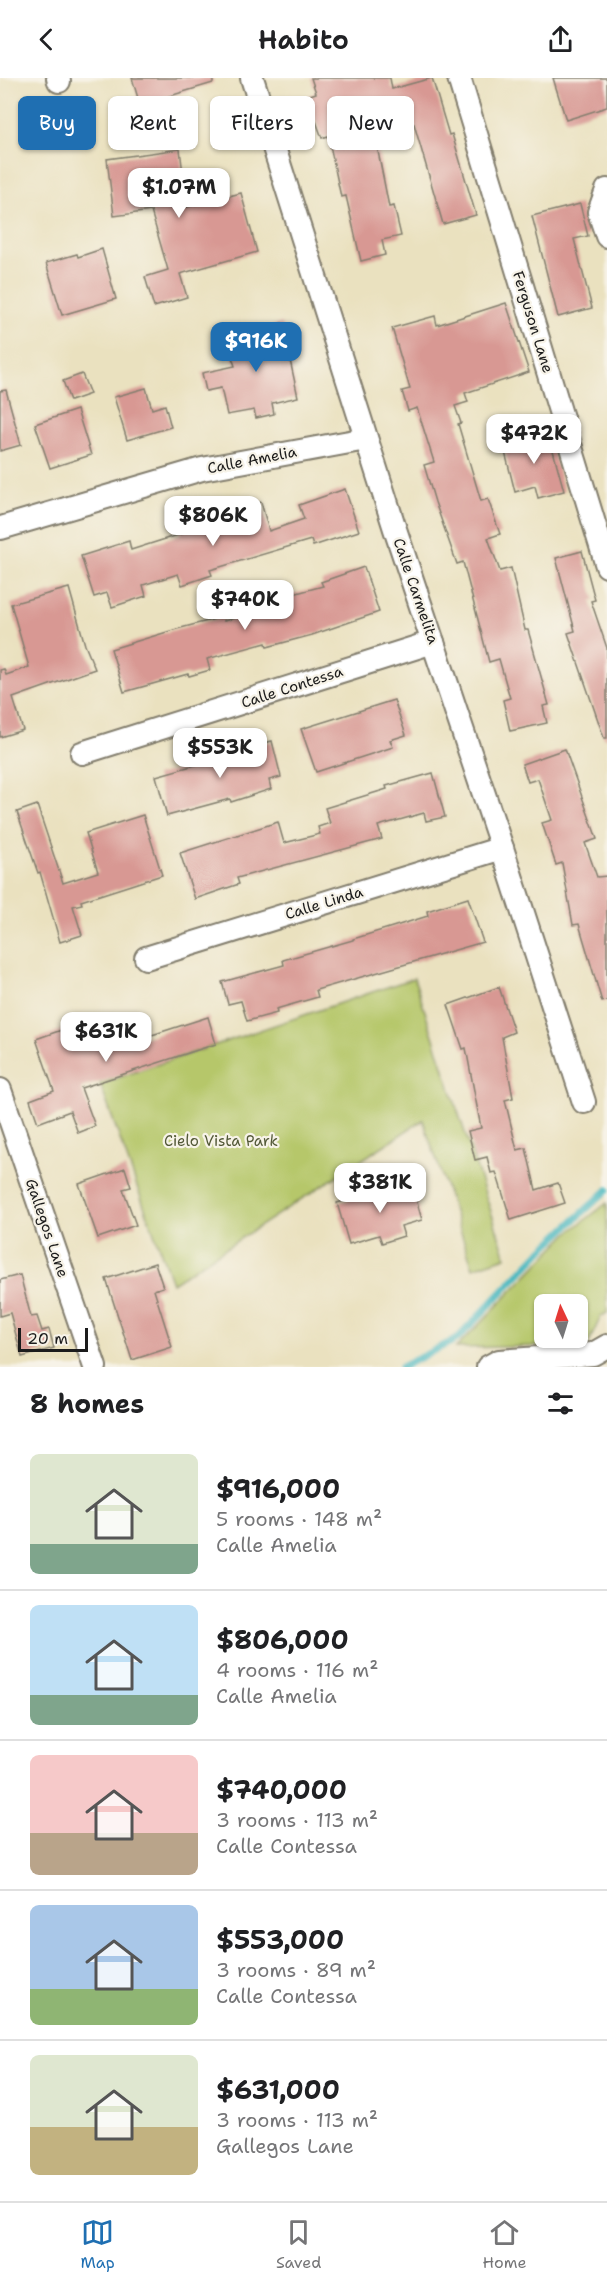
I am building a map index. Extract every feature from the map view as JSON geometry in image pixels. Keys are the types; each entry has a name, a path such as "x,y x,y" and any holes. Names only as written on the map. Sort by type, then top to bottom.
{"street":[{"name":"Calle Carmelita","path":"252,78 366,439 584,1102"},
{"name":"Ferguson Lane","path":"459,78 607,566"},
{"path":"607,190 599,212 607,236"},
{"name":"Calle Amelia","path":"1,528 202,470 366,439"},
{"name":"Calle Contessa","path":"82,753 433,642"},
{"name":"Calle Linda","path":"146,958 502,848"},
{"name":"Gallegos Lane","path":"0,1090 95,1367"},
{"path":"488,1367 498,1361 598,1356"}],"green space":[{"name":"Cielo Vista Park","path":"414,978 506,1257 473,1268 423,1120 172,1283 100,1084"},
{"path":"607,1203 607,1313 601,1316 588,1345 588,1294 534,1294 534,1346 456,1348 567,1234"}],"building":[{"path":"132,78 213,78 213,83 170,96 137,96"},
{"path":"311,78 390,78 392,89 432,78 449,135 452,134 476,215 443,224 414,124 414,96 327,96 327,136 322,138 315,118 315,96 307,96 316,93"},
{"path":"553,78 607,78 607,107 566,120"},
{"path":"180,150 187,207 241,193 257,252 180,274 187,297 154,307 145,277 168,270 151,211 114,216 107,159"},
{"path":"331,150 378,150 389,207 394,206 401,236 382,240 385,255 361,261 346,196 341,197"},
{"path":"580,204 588,236 574,239 592,308 558,317 532,216"},
{"path":"102,249 116,299 62,315 46,263 77,254 78,257"},
{"path":"506,303 529,372 465,393 468,402 455,406 461,423 458,424 481,501 488,499 500,534 488,538 500,571 511,568 525,630 528,630 549,705 543,706 547,723 510,731 503,700 510,698 499,659 489,662 463,562 457,564 435,502 424,465 434,462 417,408 408,411 402,391 410,389 392,328 435,316 437,325"},
{"path":"282,323 298,397 272,403 274,414 256,418 254,410 227,415 221,388 206,391 202,373 235,366 226,340"},
{"path":"82,374 90,394 70,401 63,381"},
{"path":"146,388 152,409 165,405 171,427 127,440 114,397"},
{"path":"6,390 21,445 0,451 0,391"},
{"path":"77,410 91,455 50,468 35,424"},
{"path":"548,432 564,491 538,498 535,486 515,492 503,444"},
{"path":"345,489 359,531 313,546 311,540 210,570 212,575 182,585 178,574 143,585 146,596 112,607 107,593 94,597 81,556 129,541 131,550 181,534 178,527 261,502 269,531 304,519 299,505"},
{"path":"582,551 595,600 591,601 607,648 607,738 604,738 568,633 575,631 556,558"},
{"path":"364,567 379,612 312,635 267,647 266,643 207,659 210,670 124,692 111,649 223,617 224,621 280,605 278,598 323,586 321,582"},
{"path":"69,588 85,645 95,669 13,698 23,730 0,737 0,670 4,669 6,675 29,667 11,604"},
{"path":"394,700 406,735 390,740 393,747 316,772 301,729"},
{"path":"272,741 281,777 269,780 271,789 231,802 230,799 167,816 156,776 220,758 219,754"},
{"path":"565,749 597,839 585,843 597,877 607,876 607,1001 602,1002 579,924 573,925 562,863 556,865 542,823 552,820 538,779 528,782 522,764"},
{"path":"433,773 445,817 426,821 424,813 378,826 382,839 237,878 239,884 195,899 180,853 278,822 284,843 320,834 318,827 330,823 325,808 387,789 386,786"},
{"path":"37,805 63,883 98,872 86,833 143,815 162,875 81,901 82,904 73,906 82,935 60,942 40,872 38,873 17,812"},
{"path":"468,898 483,942 316,990 318,997 276,1009 277,1013 247,1021 241,1001 228,1004 222,982 284,965 283,960 428,916 427,911"},
{"path":"499,987 514,1032 502,1037 513,1098 505,1100 517,1150 526,1148 536,1190 558,1183 565,1203 511,1220 496,1172 491,1173 487,1157 475,1160 468,1131 481,1128 466,1048 463,1049 448,1005"},
{"path":"208,1017 216,1044 81,1088 95,1126 78,1133 70,1111 38,1123 30,1100 54,1091 36,1039 70,1027 74,1038 120,1023 127,1043"},
{"path":"125,1168 131,1187 123,1189 136,1225 98,1238 79,1184"},
{"path":"411,1181 422,1220 401,1226 404,1236 382,1243 379,1235 349,1244 337,1203"},
{"path":"155,1263 163,1287 154,1290 172,1347 132,1360 106,1279"},
{"path":"20,1275 31,1317 37,1316 42,1331 49,1329 54,1348 22,1357 10,1313 0,1316 0,1280"}],"waterway":[{"path":"401,1367 457,1339 539,1253 607,1190"}]}
